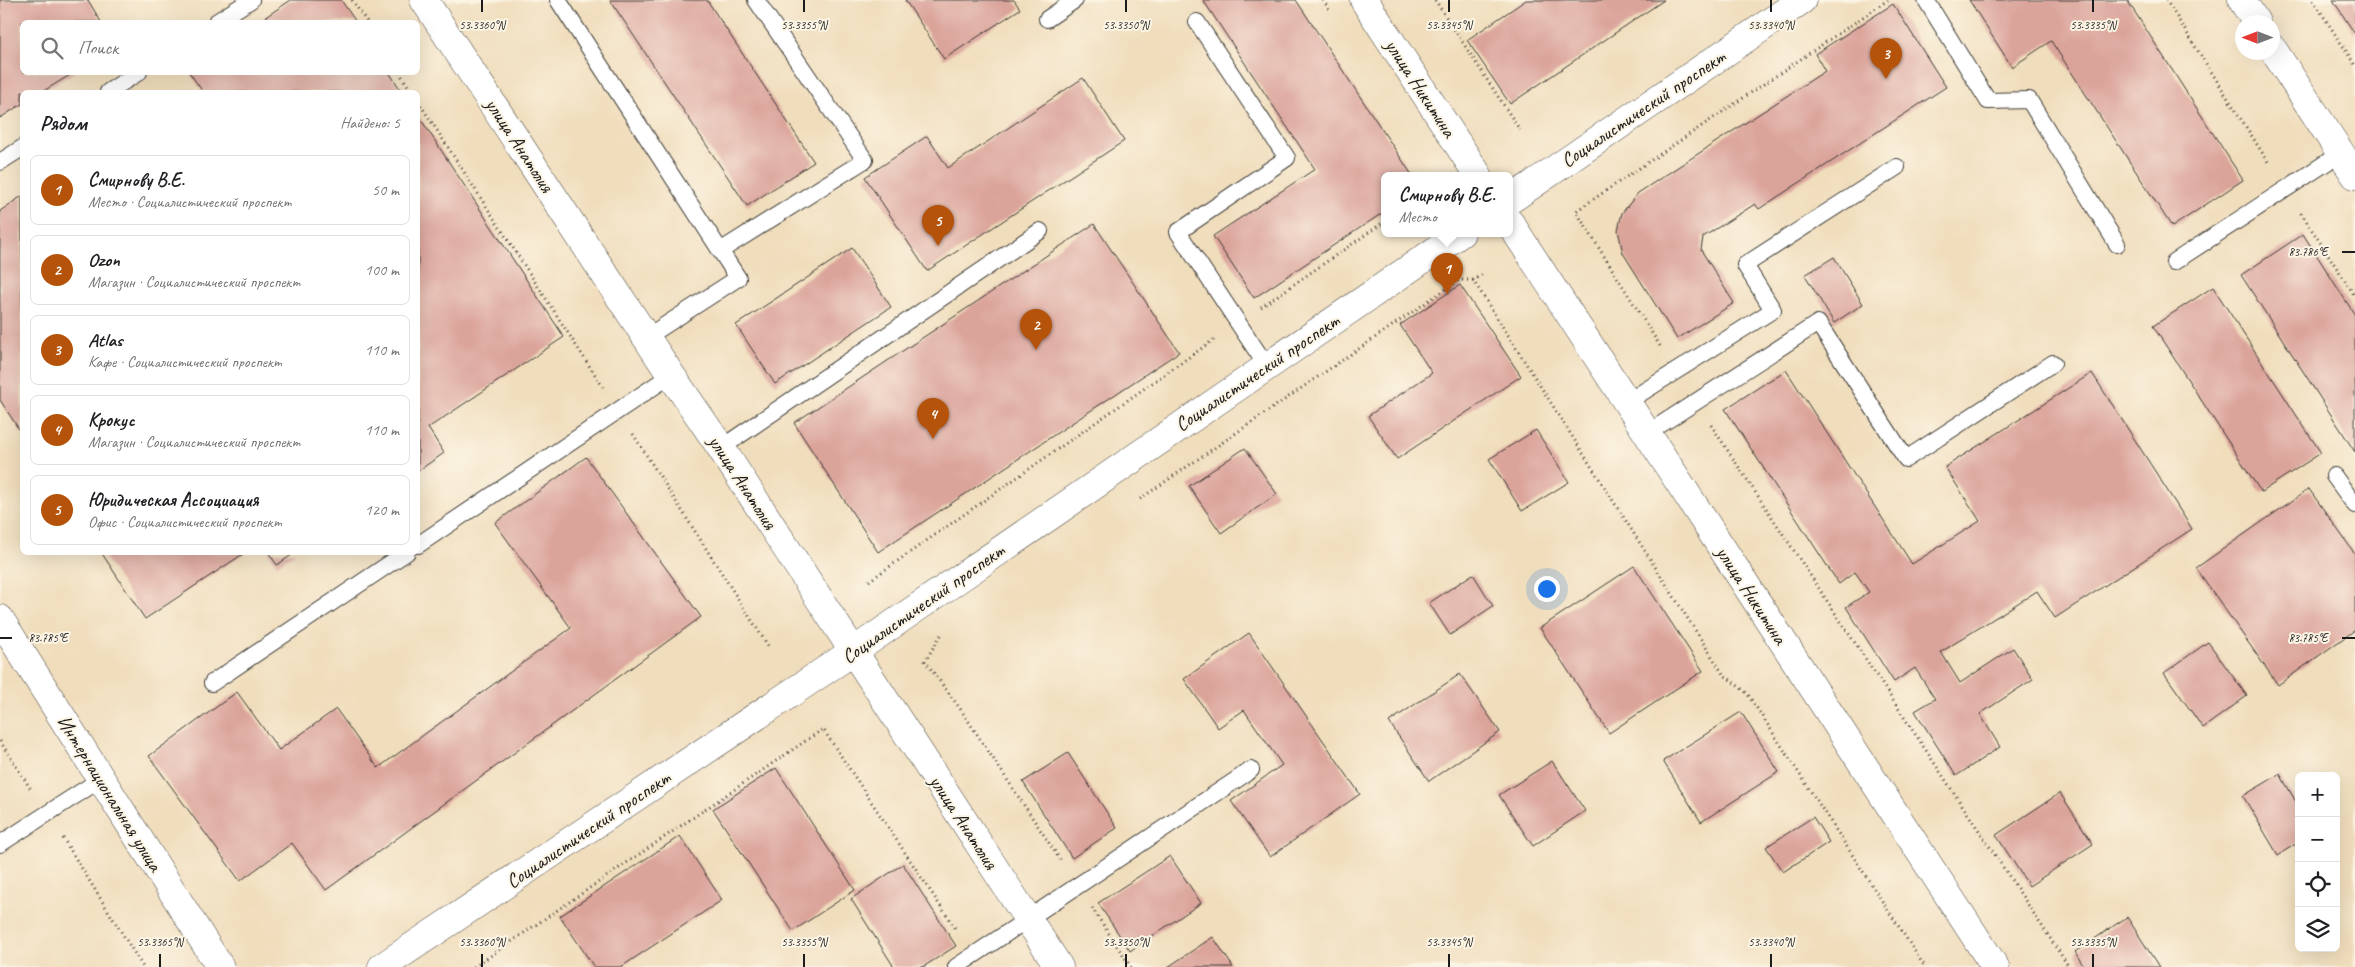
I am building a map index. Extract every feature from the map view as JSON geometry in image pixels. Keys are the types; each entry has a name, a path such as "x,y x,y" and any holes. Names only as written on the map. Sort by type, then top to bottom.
{"street":[{"name":"улица Анатолия","path":"424,0 721,448 1059,967"},
{"name":"улица Никитина","path":"1364,0 1476,172"},
{"name":"Социалистический проспект","path":"1513,198 1802,0"},
{"path":"2242,0 2252,15"},
{"path":"2280,60 2348,164"},
{"name":"улица Никитина","path":"1513,228 1995,967"},
{"name":"Социалистический проспект","path":"382,967 854,651 1266,365 1455,237"},
{"name":"Интернациональная улица","path":"0,619 220,967"}],"lane":[{"path":"219,20 251,0"},
{"path":"558,0 738,278 647,337"},
{"path":"720,251 865,160 756,0"},
{"path":"1047,19 1076,0"},
{"path":"1926,0 1988,100 2029,100 2117,244"},
{"path":"1197,22 1287,158 1178,232 1266,365"},
{"path":"111,90 134,75"},
{"path":"0,162 20,149"},
{"path":"2174,262 2285,189 2348,164"},
{"path":"1627,402 1773,310 1745,265 1897,167"},
{"path":"721,448 1040,231"},
{"path":"1646,434 1818,323 1906,459 2053,363"},
{"path":"420,544 671,375"},
{"path":"2334,476 2355,505"},
{"path":"212,683 403,555"},
{"path":"956,967 1251,770"},
{"path":"0,844 101,779"}],"path":[{"path":"352,0 366,20"},
{"path":"1435,0 1520,130"},
{"path":"1676,371 1576,211 1888,0"},
{"path":"2166,0 2355,296"},
{"path":"2314,0 2355,66"},
{"path":"401,75 411,90"},
{"path":"420,104 770,649"},
{"path":"869,580 1381,224"},
{"path":"1138,500 1459,280 1473,280 1483,274"},
{"path":"1473,280 1723,674 1746,693 1925,967"},
{"path":"1696,402 2069,967"},
{"path":"949,630 941,635 925,661 960,707 1131,967"},
{"path":"474,967 824,730 974,956"},
{"path":"0,741 143,967"}],"building":[{"path":"0,0 88,0 100,20 20,20 20,75 70,75 45,90 20,90 20,105 0,118"},
{"path":"291,0 341,0 355,20 261,20"},
{"path":"610,0 707,0 814,162 747,206"},
{"path":"905,0 1014,0 1020,9 944,59"},
{"path":"1203,0 1296,0 1410,172 1381,172 1381,214 1254,298 1213,236 1315,169"},
{"path":"1526,0 1664,0 1510,104 1467,40"},
{"path":"1969,0 2127,0 2243,180 2172,227 2051,41 2012,67"},
{"path":"2333,0 2355,0 2355,34"},
{"path":"1893,4 1946,87 1759,209 1755,204 1703,237 1701,250 1734,303 1677,339 1623,253 1618,230 1622,213 1638,193 1825,71 1815,54"},
{"path":"191,75 391,75 401,90 202,90"},
{"path":"1083,78 1124,141 927,271 865,177 927,136 948,168"},
{"path":"420,118 564,337 428,428 444,453 420,470"},
{"path":"20,197 20,431 0,400 0,211"},
{"path":"1094,224 1179,352 878,552 794,423"},
{"path":"2303,234 2355,315 2355,452 2241,275"},
{"path":"852,248 891,307 775,384 736,325"},
{"path":"1834,257 1863,304 1834,323 1805,275"},
{"path":"1460,285 1521,376 1397,459 1368,416 1432,373 1400,325"},
{"path":"2213,287 2321,453 2261,492 2153,326"},
{"path":"1786,370 1912,564 1980,521 1945,467 2092,373 2192,529 2055,618 2037,591 1941,652 1960,683 2013,648 2033,679 1980,714 2000,747 1956,776 1915,711 1935,699 1915,668 1894,682 1846,607 1869,592 1855,572 1839,584 1725,409"},
{"path":"1536,430 1569,482 1522,511 1489,459"},
{"path":"1245,448 1277,494 1221,533 1189,486"},
{"path":"586,457 701,617 326,890 292,843 240,881 149,756 237,692 279,750 336,709 378,768 571,628 495,523"},
{"path":"2309,489 2355,554 2355,630 2278,685 2196,568"},
{"path":"103,555 241,555 145,619"},
{"path":"270,555 292,555 277,565"},
{"path":"1634,566 1703,671 1609,733 1540,628"},
{"path":"1473,574 1493,606 1450,635 1429,603"},
{"path":"1249,633 1360,794 1270,857 1231,801 1282,765 1244,710 1218,728 1184,679"},
{"path":"2208,642 2247,696 2203,728 2164,673"},
{"path":"1460,674 1500,732 1429,781 1389,722"},
{"path":"1741,712 1779,772 1701,822 1663,761"},
{"path":"1068,753 1117,828 1072,858 1023,782"},
{"path":"1552,761 1585,811 1533,846 1499,795"},
{"path":"776,768 855,890 793,931 713,809"},
{"path":"2280,774 2295,800 2295,844 2278,855 2243,796"},
{"path":"2060,793 2093,844 2029,886 1996,835"},
{"path":"1813,817 1829,842 1783,872 1766,847"},
{"path":"680,836 722,900 621,967 594,967 560,916"},
{"path":"1170,856 1201,903 1130,951 1098,903"},
{"path":"903,864 956,946 923,967 894,967 851,899"},
{"path":"2127,917 2159,967 2084,967 2075,952"},
{"path":"1213,937 1233,967 1168,967"}],"place":[{"name":"Atlas","path":"1886,79"},
{"name":"Юридическая Ассоциация","path":"938,246"},
{"name":"Смирнову В.Е.","path":"1447,294"},
{"name":"Ozon","path":"1036,350"},
{"name":"Крокус","path":"933,439"}]}
